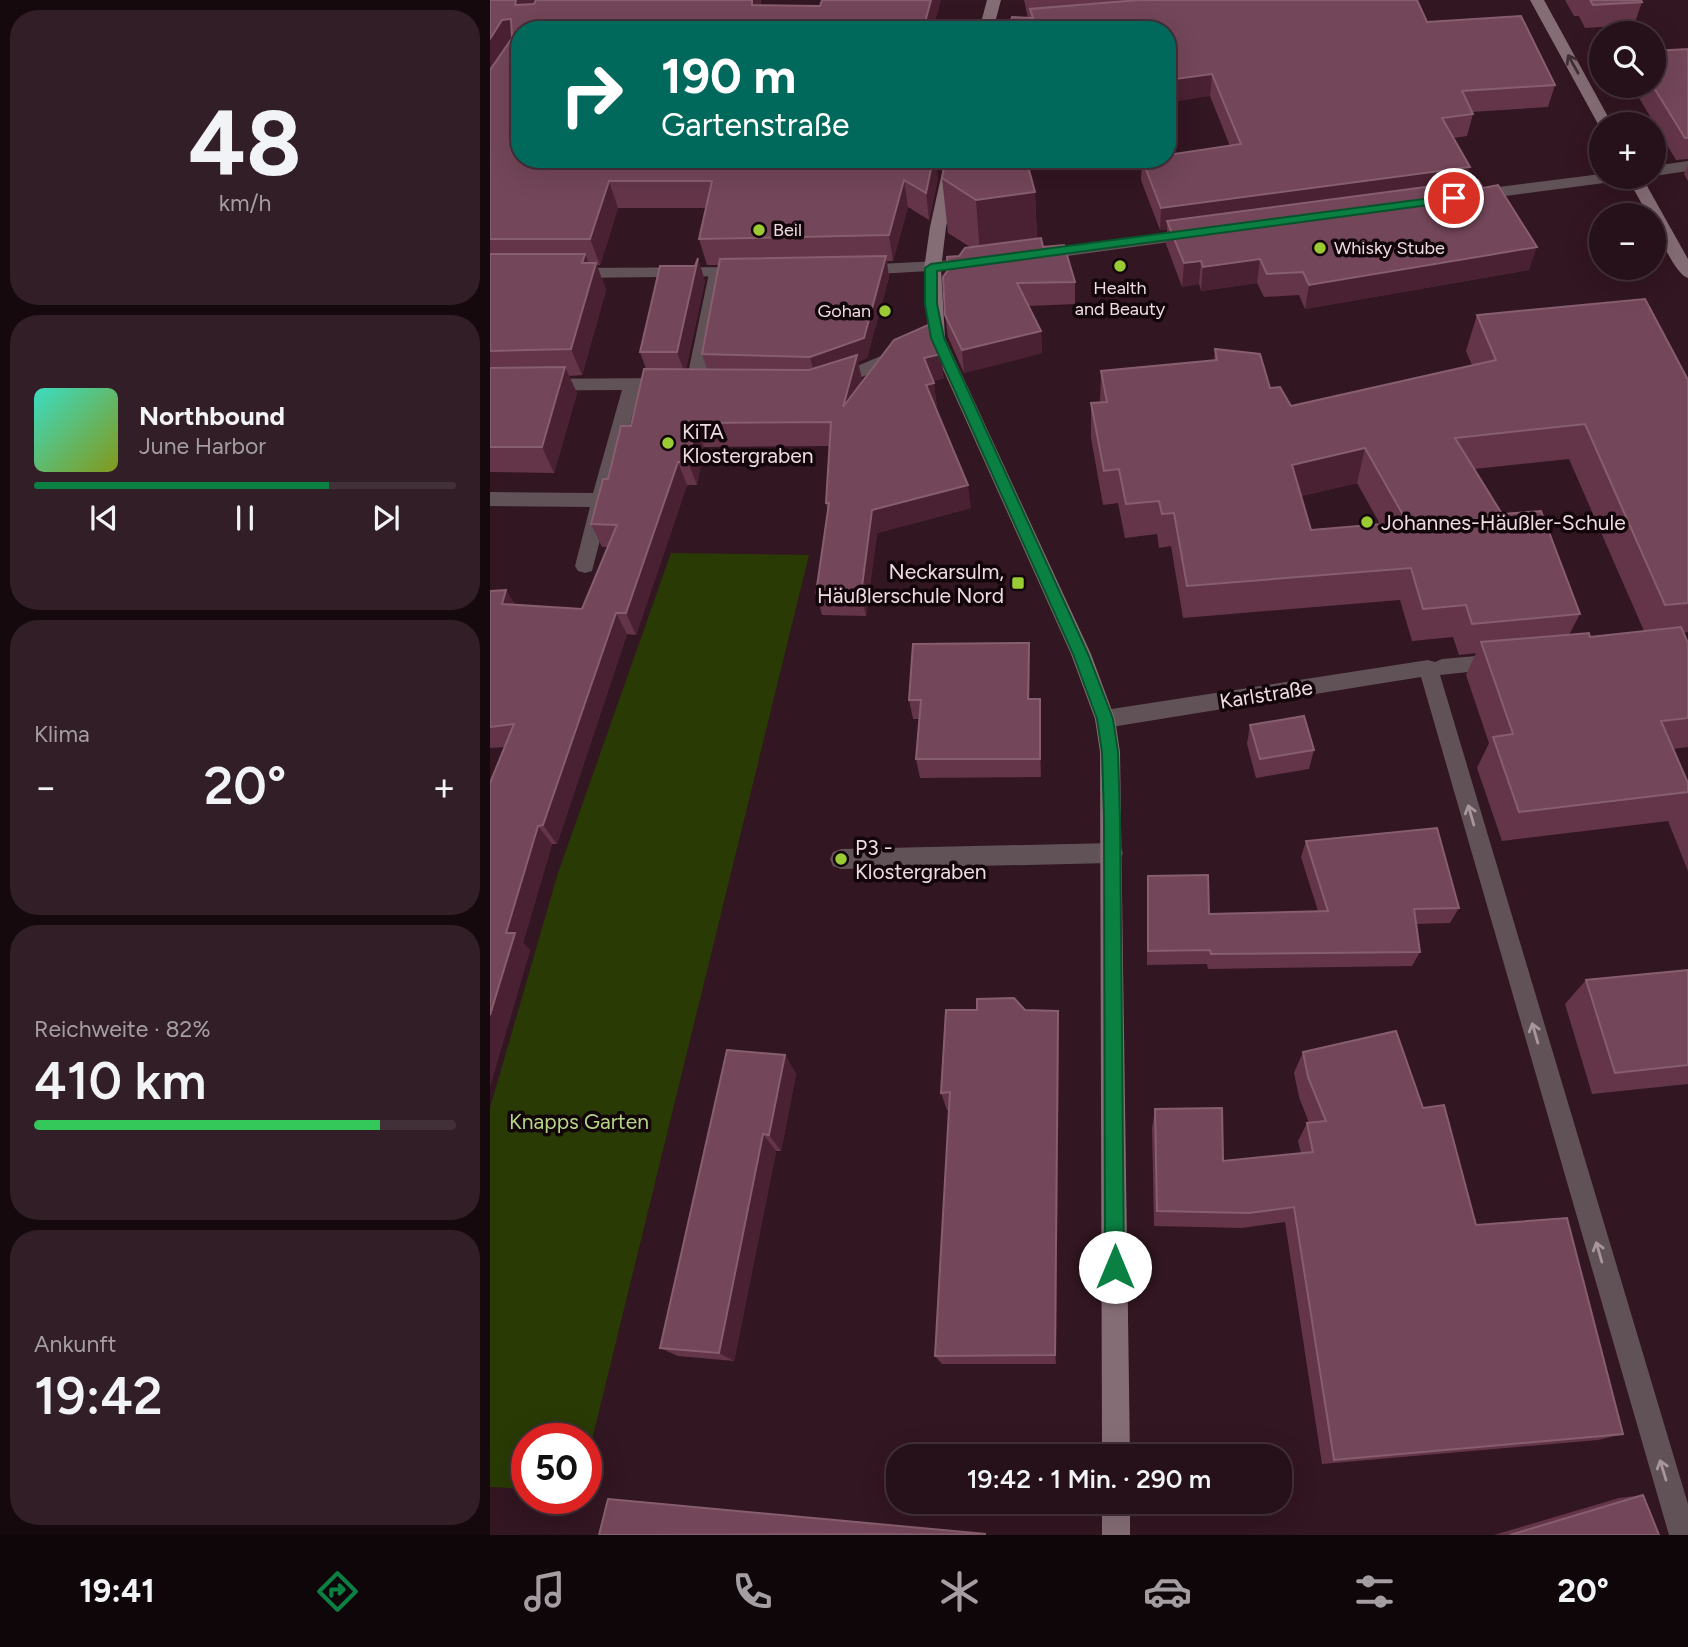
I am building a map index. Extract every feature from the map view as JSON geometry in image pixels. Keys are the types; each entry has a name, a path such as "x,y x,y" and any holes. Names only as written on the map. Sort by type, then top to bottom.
{"main road":[{"path":"988,21 994,0"},
{"path":"1537,0 1598,112"},
{"path":"951,168 931,268 931,304 937,338 1080,654 1105,719 1110,752 1116,1444"},
{"path":"1641,189 1688,273"},
{"path":"1116,1514 1116,1535"}],"street":[{"path":"1666,169 1688,166"},
{"path":"1461,197 1589,180"},
{"path":"1017,258 1208,232"},
{"path":"839,271 931,268 991,261"},
{"path":"556,273 757,272"},
{"path":"490,385 701,384 717,273"},
{"path":"815,386 836,381 937,338"},
{"path":"585,566 632,384"},
{"path":"490,499 600,500"},
{"name":"Karlstraße","path":"1105,719 1435,667 1524,660"},
{"path":"1435,667 1683,1535"},
{"path":"841,859 1112,853"}],"green space":[{"name":"Knapps Garten","path":"671,553 809,555 596,1423 511,1423 511,1488 490,1487 490,1108 558,873"}],"building":[{"path":"490,0 516,0 515,5 534,4 536,0 752,0 752,5 820,6 822,0 931,0 925,21 511,19 502,20 490,39"},
{"path":"1139,0 1417,0 1427,22 1521,16 1555,85 1462,91 1473,114 1442,118 1470,167 1161,208 1145,168 1176,168 1176,154 1241,144 1212,74 1176,79 1176,21 1011,21 1012,17 1033,18 1030,9"},
{"path":"1590,0 1641,0 1642,2 1593,5"},
{"path":"511,39 511,168 931,168 926,193 904,180 889,235 699,239 712,181 609,181 590,239 490,239 490,70"},
{"path":"1688,49 1688,138 1685,138 1660,98 1666,98 1666,50"},
{"path":"944,168 1028,168 1035,192 976,200 942,178"},
{"path":"1478,180 1483,188 1498,185 1537,247 1309,285 1303,272 1267,274 1260,259 1203,267 1201,261 1184,263 1167,221"},
{"path":"1041,238 1043,247 1064,245 1075,282 1017,283 1041,331 962,350 945,315 943,277 948,270 947,257 959,256 965,248"},
{"path":"490,254 585,254 582,263 596,263 571,349 490,351"},
{"path":"886,256 864,338 810,357 702,354 720,259"},
{"path":"698,258 677,352 640,352 660,266 695,266"},
{"path":"1645,299 1688,380 1688,603 1665,605 1585,424 1455,438 1502,514 1541,511 1580,614 1472,624 1466,605 1423,609 1411,568 1187,586 1174,513 1162,514 1159,501 1126,504 1119,469 1104,471 1091,403 1107,402 1101,371 1217,360 1215,349 1260,354 1270,388 1280,387 1291,406 1496,360 1477,315","holes":["1365,448 1407,522 1311,530 1292,465"]},
{"path":"928,325 941,354 924,358 934,383 926,385 968,485 872,510 861,594 816,593 829,503 826,503 831,422 696,423 688,462 678,462 626,613 616,613 543,825 538,826 506,933 515,933 490,1015 490,783 514,724 490,727 490,591 506,590 502,604 582,609 617,525 591,524 603,479 608,479 621,426 631,426 644,369 809,370 857,355 843,407 894,340"},
{"path":"565,367 542,447 490,447 490,368"},
{"path":"1681,627 1688,643 1688,718 1661,721 1688,783 1688,792 1519,812 1493,737 1513,734 1481,642 1589,633 1590,637"},
{"path":"1029,643 1028,699 1040,699 1040,759 916,759 921,700 909,700 913,644"},
{"path":"1304,716 1314,750 1260,759 1250,725"},
{"path":"1437,828 1459,908 1414,909 1420,952 1211,954 1210,950 1148,951 1148,876 1208,875 1209,914 1328,911 1306,841"},
{"path":"1688,970 1688,1065 1615,1073 1586,980"},
{"path":"1014,998 1025,1010 1058,1011 1055,1355 935,1356 950,1092 941,1093 946,1010 977,1010 977,999"},
{"path":"1396,1031 1423,1108 1444,1105 1476,1225 1567,1218 1623,1434 1334,1460 1294,1207 1249,1213 1157,1211 1155,1109 1222,1108 1223,1161 1313,1152 1307,1123 1326,1121 1308,1077 1303,1052"},
{"path":"727,1050 785,1055 769,1135 763,1134 719,1353 660,1348"},
{"path":"1643,1495 1659,1535 1510,1535"},
{"path":"608,1499 986,1534 599,1535"}],"place":[{"name":"Beil","path":"759,230"},
{"name":"Whisky Stube","path":"1320,248"},
{"name":"Health and Beauty","path":"1120,266"},
{"name":"Gohan","path":"885,311"},
{"name":"KiTA Klostergraben","path":"668,443"},
{"name":"Johannes-Häußler-Schule","path":"1367,522"},
{"name":"Neckarsulm, Häußlerschule Nord","path":"1018,583"},
{"name":"P3 - Klostergraben","path":"841,859"}],"route":[{"path":"1115,1267 1112,817 1110,752 1105,719 1080,654 937,338 931,304 931,268 1454,198"}]}
